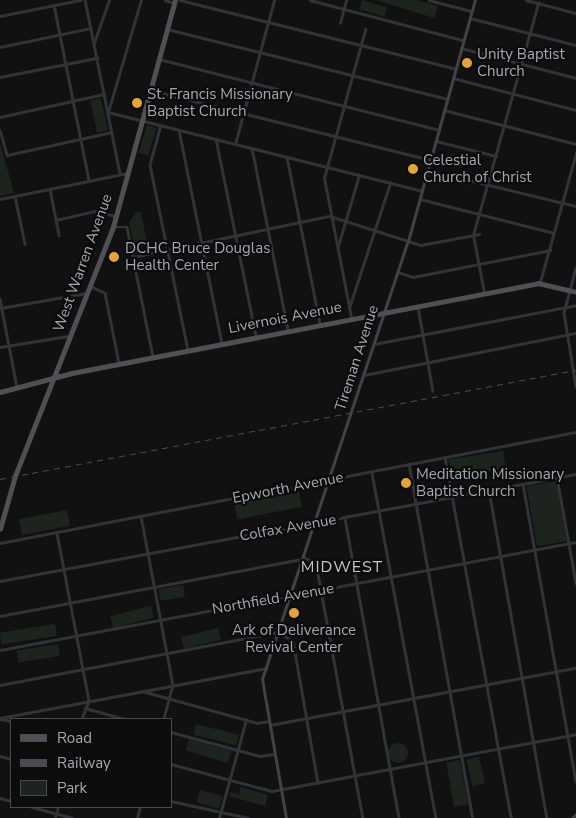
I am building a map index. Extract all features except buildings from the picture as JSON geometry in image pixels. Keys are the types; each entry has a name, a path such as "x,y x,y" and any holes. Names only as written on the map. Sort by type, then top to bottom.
{"main road":[{"name":"West Warren Avenue","path":"0,529 15,476 113,227 175,1"},
{"name":"Livernois Avenue","path":"0,392 53,377 153,356 351,317 418,307 540,282 576,292"}],"street":[{"path":"0,16 80,0"},
{"path":"85,0 120,173"},
{"path":"94,43 109,0"},
{"path":"108,112 141,0"},
{"path":"165,0 175,1"},
{"path":"180,0 456,69"},
{"path":"235,144 274,0"},
{"path":"310,0 463,40"},
{"path":"340,23 346,0"},
{"path":"429,0 471,11"},
{"name":"Tireman Avenue","path":"286,818 262,681 408,241 474,0"},
{"path":"526,0 576,13"},
{"path":"484,294 473,235 538,3"},
{"path":"54,5 89,180"},
{"path":"470,18 576,45"},
{"path":"0,46 91,28"},
{"path":"167,29 447,99"},
{"path":"351,317 324,178 364,30"},
{"path":"461,48 576,78"},
{"path":"0,77 97,58"},
{"path":"159,59 439,130"},
{"path":"453,78 576,110"},
{"path":"150,90 430,160"},
{"path":"0,117 104,94"},
{"path":"444,110 576,144"},
{"path":"108,112 422,191"},
{"path":"161,126 150,165 188,350"},
{"path":"0,130 6,154 112,132"},
{"path":"179,130 222,343"},
{"path":"216,139 256,336"},
{"path":"436,141 496,156"},
{"path":"252,148 288,330"},
{"path":"540,282 576,154"},
{"path":"287,157 320,323"},
{"path":"428,170 576,206"},
{"path":"0,200 120,173 128,173"},
{"path":"338,247 359,175"},
{"path":"349,308 376,231 390,183"},
{"path":"50,188 60,235"},
{"path":"15,196 25,244"},
{"path":"420,199 554,233"},
{"path":"56,220 96,211 116,216"},
{"path":"133,257 331,216 423,245 479,234"},
{"path":"113,227 127,227 153,356"},
{"path":"398,272 413,277 550,250"},
{"path":"576,268 565,307 567,335 576,386"},
{"path":"90,286 105,294 119,363"},
{"path":"1,307 86,293"},
{"path":"0,299 17,387"},
{"path":"374,344 576,304"},
{"path":"418,307 433,391"},
{"path":"364,375 576,333"},
{"path":"0,347 70,336"},
{"name":"Epworth Avenue","path":"0,543 576,432"},
{"path":"445,458 511,818"},
{"path":"409,464 473,818"},
{"path":"372,472 436,818"},
{"name":"Colfax Avenue","path":"0,582 576,474"},
{"path":"557,478 576,583"},
{"path":"523,484 576,780"},
{"path":"489,490 547,818"},
{"path":"142,516 173,685 164,718"},
{"path":"345,518 399,818"},
{"path":"57,532 89,701 82,718"},
{"name":"Northfield Avenue","path":"0,650 576,542"},
{"path":"0,616 303,558 316,564 362,818"},
{"path":"0,685 278,632 292,638 318,783"},
{"path":"0,718 266,668"},
{"path":"142,691 246,720 269,723 307,718 576,668"},
{"path":"85,708 121,718"},
{"path":"219,818 246,720"},
{"path":"172,732 260,756 275,754"},
{"path":"172,764 230,780 281,790 576,734"},
{"path":"172,801 248,818"},
{"path":"35,808 73,818"},
{"path":"55,818 58,808"},
{"path":"572,818 576,814"}],"green space":[{"path":"362,0 387,7 384,17 359,10"},
{"path":"376,0 416,0 438,6 434,18"},
{"path":"101,98 108,130 97,133 90,100"},
{"path":"147,125 157,128 148,156 139,153"},
{"path":"0,143 14,193 0,196"},
{"path":"137,212 141,212 147,245 135,248 129,222"},
{"path":"503,451 506,469 451,477 449,460"},
{"path":"556,481 567,541 537,546 526,486"},
{"path":"299,491 302,507 237,519 234,504"},
{"path":"67,510 70,526 22,535 19,519"},
{"path":"183,585 185,597 160,601 158,589"},
{"path":"151,606 154,618 113,628 110,616"},
{"path":"55,624 57,636 2,645 0,633"},
{"path":"218,628 221,640 184,649 181,637"},
{"path":"58,644 60,656 18,662 17,651"},
{"path":"196,724 239,735 236,745 193,735"},
{"path":"189,739 231,751 228,763 186,751"},
{"path":"398,743 405,746 408,753 405,760 398,763 391,760 388,753 391,746"},
{"path":"479,757 485,783 472,786 466,760"},
{"path":"460,760 468,804 454,807 446,762"},
{"path":"241,787 268,795 265,806 229,796 231,792 239,794"},
{"path":"200,790 222,796 219,809 197,803"}],"railway":[{"path":"0,479 576,370"}],"place":[{"name":"Unity Baptist Church","path":"467,63"},
{"name":"St. Francis Missionary Baptist Church","path":"137,103"},
{"name":"Celestial Church of Christ","path":"413,169"},
{"name":"DCHC Bruce Douglas Health Center","path":"114,257"},
{"name":"Meditation Missionary Baptist Church","path":"406,483"},
{"name":"Ark of Deliverance Revival Center","path":"294,613"}],"district":[{"name":"MIDWEST","path":"342,567"}]}
